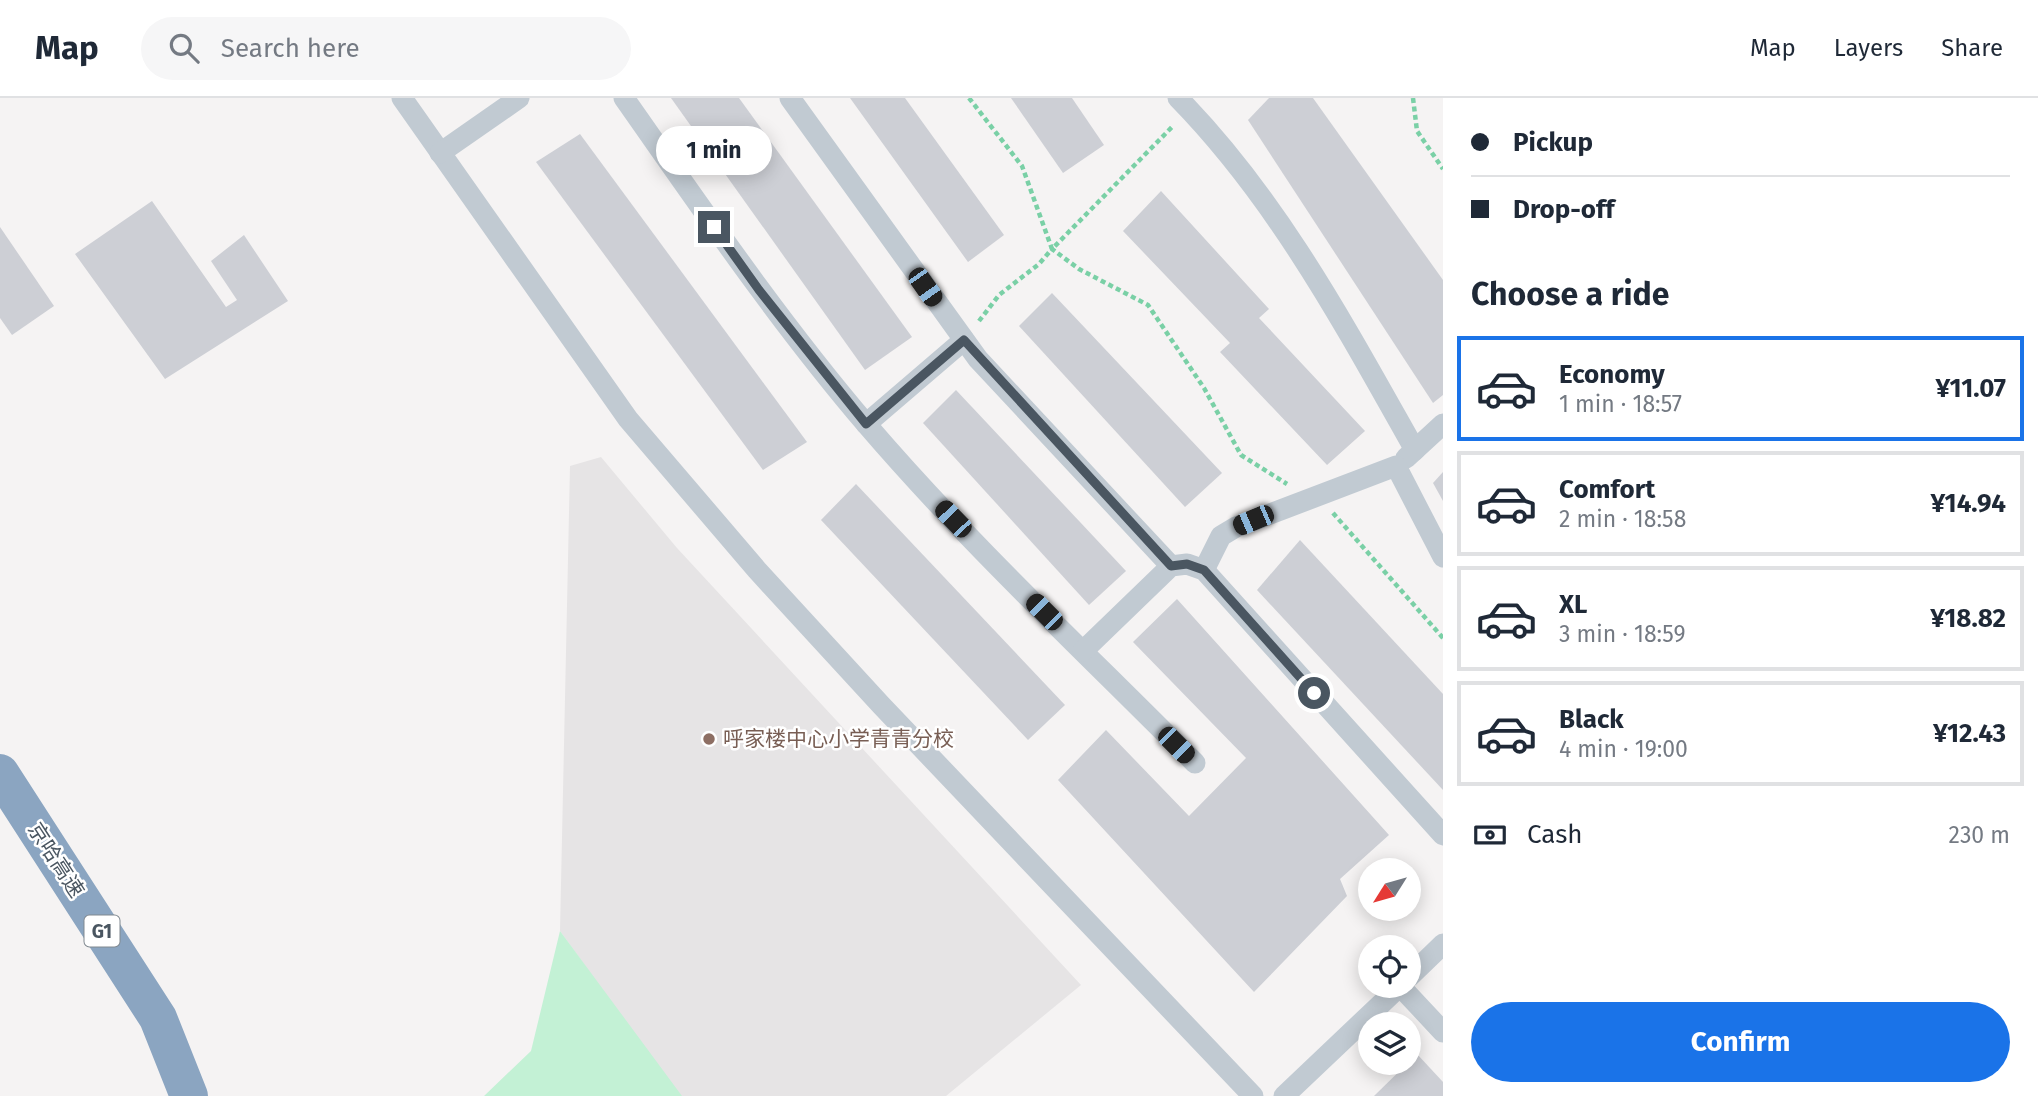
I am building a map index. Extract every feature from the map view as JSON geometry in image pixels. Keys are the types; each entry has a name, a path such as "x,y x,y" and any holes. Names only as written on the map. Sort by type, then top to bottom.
{"highway":[{"name":"京哈高速","path":"0,773 158,1018 189,1096"}],"street":[{"path":"402,98 628,419 757,570 881,705 1253,1096"},
{"path":"440,153 491,106 519,98"},
{"path":"624,98 759,290 866,424 918,483 1195,764"},
{"path":"790,98 964,340 1171,566"},
{"path":"1184,104 1264,198 1339,316 1415,450"},
{"path":"866,424 964,340"},
{"path":"1204,570 1221,536 1271,512 1396,466 1443,424"},
{"path":"1396,466 1443,557"},
{"path":"1083,651 1171,566 1187,564 1204,570 1443,835"},
{"path":"1421,965 1443,944"},
{"path":"1283,1096 1387,998"},
{"path":"1415,998 1443,1032"}],"path":[{"path":"969,98 1022,166 1052,249 1079,269 1148,305 1204,388 1241,455 1336,515 1443,638"},
{"path":"1413,98 1417,131 1443,169"},
{"path":"964,340 999,295 1039,264 1184,104"}],"shaded area":[{"name":"呼家楼中心小学青青分校","path":"601,457 677,548 1081,985 946,1096 679,1096 560,931 570,466"}],"green space":[{"path":"560,931 682,1096 484,1096 531,1051"}],"building":[{"path":"671,98 739,98 912,337 865,370"},
{"path":"850,98 905,98 1004,235 968,262"},
{"path":"1011,98 1072,98 1104,145 1063,173"},
{"path":"1269,98 1313,98 1443,280 1443,395 1433,403 1248,120"},
{"path":"580,134 807,442 763,470 536,162"},
{"path":"1161,191 1269,309 1259,318 1365,431 1327,465 1220,352 1230,343 1123,231"},
{"path":"152,201 226,307 237,300 211,261 244,235 288,301 165,379 75,254"},
{"path":"0,227 54,306 12,335 0,318"},
{"path":"1052,293 1222,473 1185,507 1019,326"},
{"path":"956,390 1126,571 1089,605 923,423"},
{"path":"1443,472 1443,501 1433,483"},
{"path":"856,484 1065,705 1028,740 821,520"},
{"path":"1300,540 1443,694 1443,790 1257,590"},
{"path":"1177,599 1389,835 1363,858 1358,858 1358,863 1340,879 1347,896 1254,992 1058,780 1106,730 1189,816 1246,758 1133,642"},
{"path":"1421,1058 1443,1082 1443,1096 1374,1096 1396,1075 1421,1075"}],"place":[{"name":"呼家楼中心小学青青分校","path":"709,739"}],"route":[{"path":"714,227 759,290 866,424 964,340 978,359 1171,566 1187,564 1204,570 1314,693"}]}
